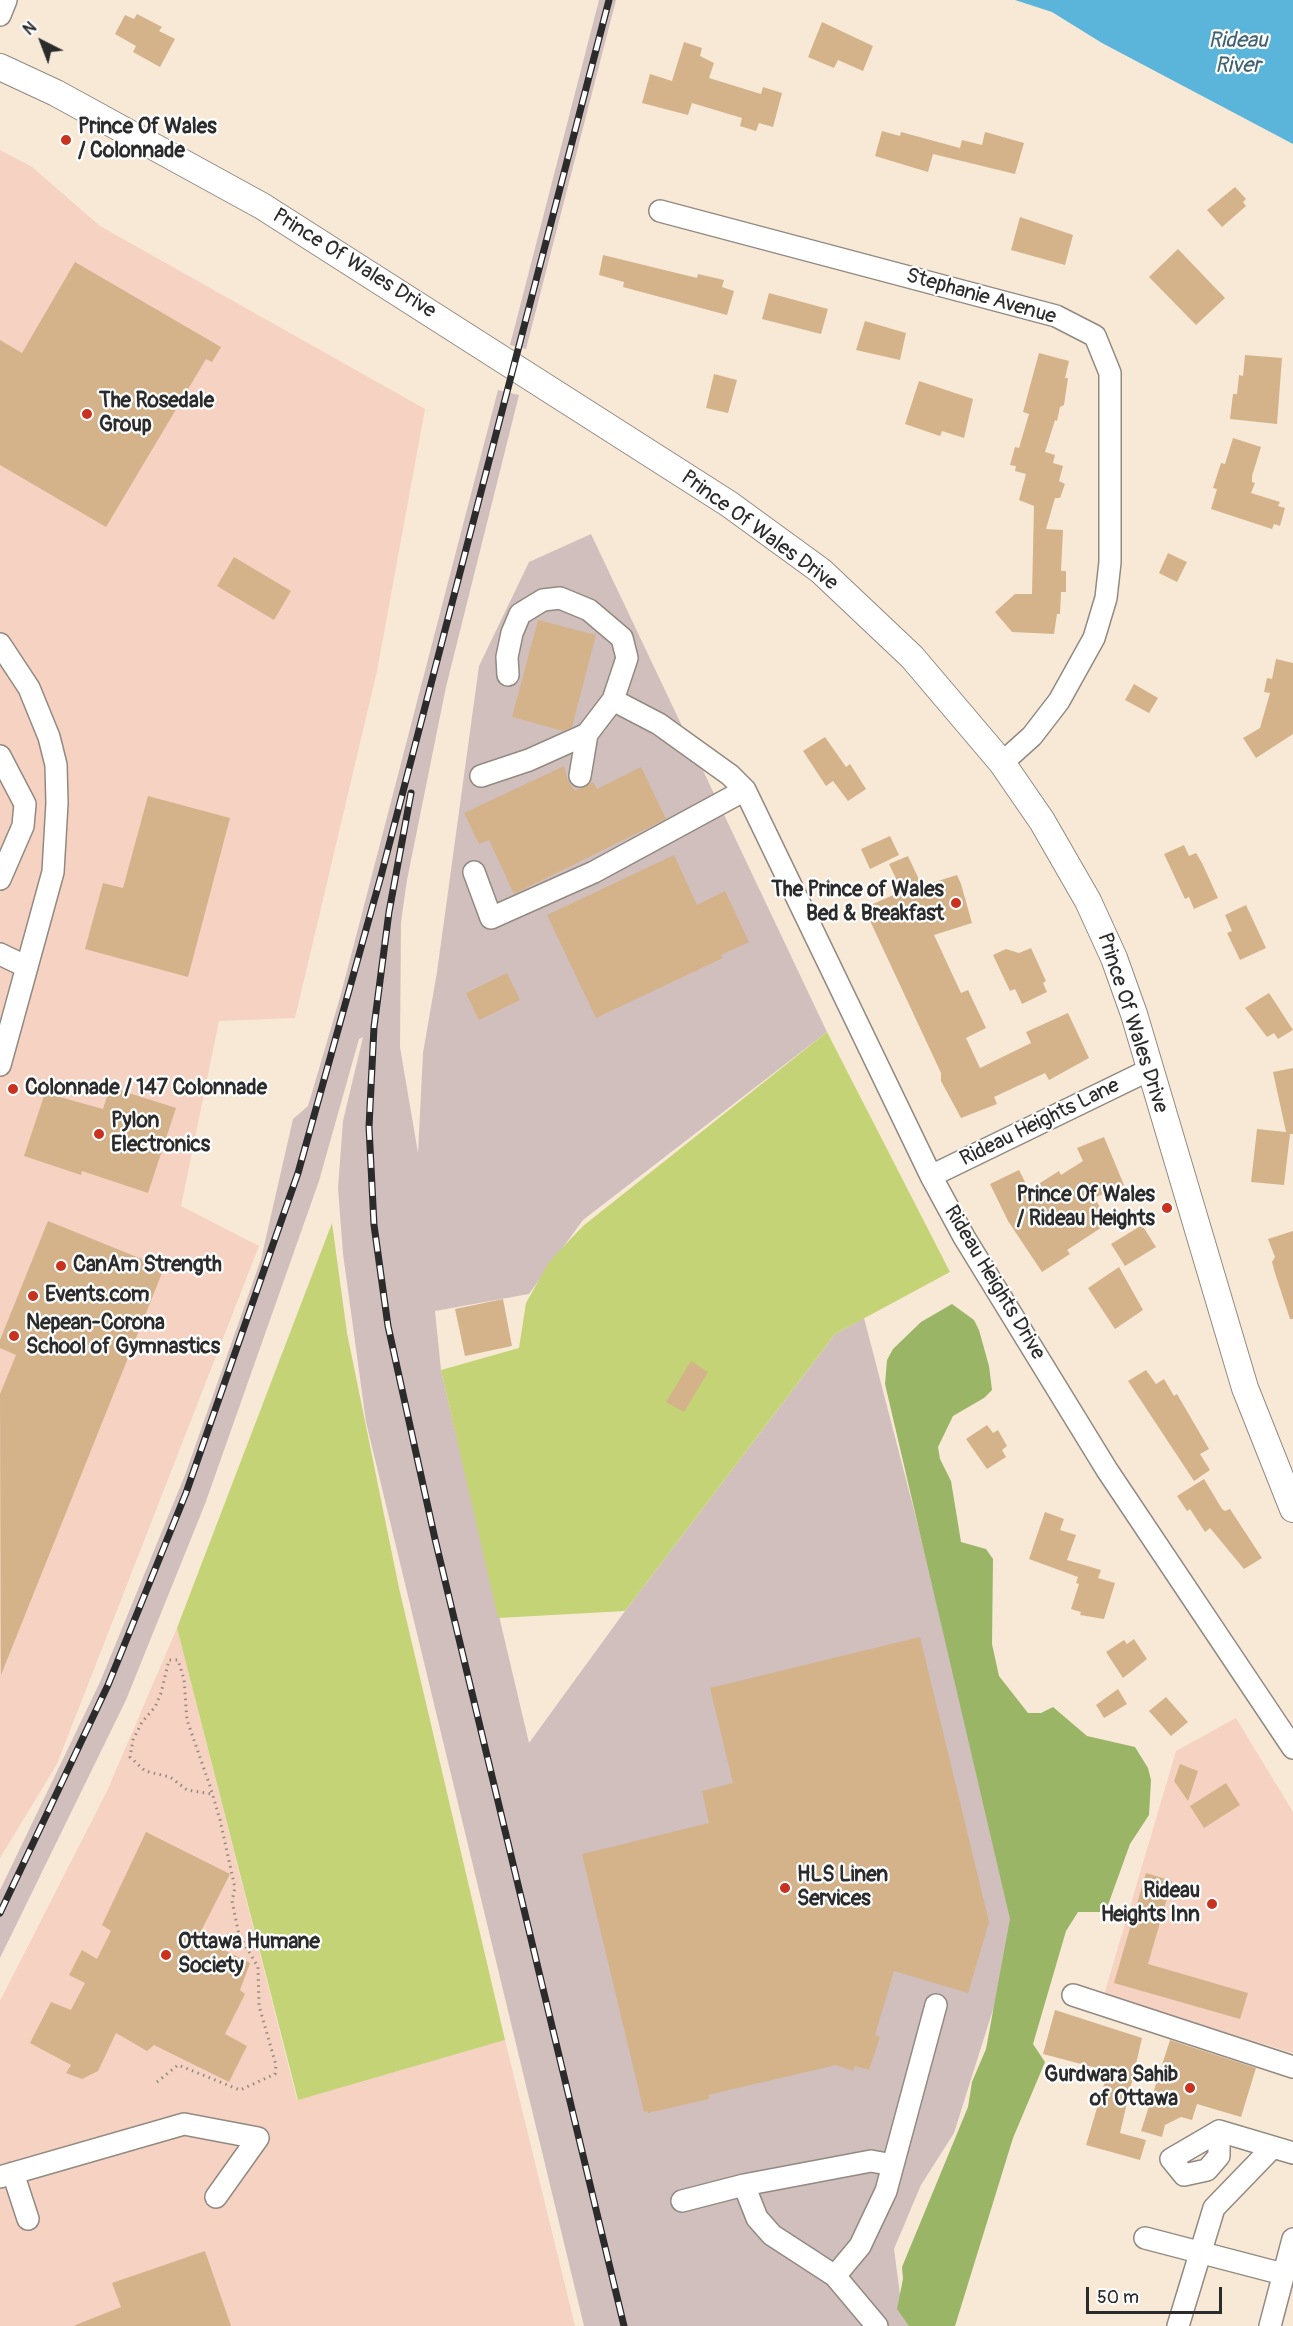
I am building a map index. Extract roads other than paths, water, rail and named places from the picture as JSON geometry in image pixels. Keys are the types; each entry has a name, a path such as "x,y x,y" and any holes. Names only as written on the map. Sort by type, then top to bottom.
{"main road":[{"name":"Prince Of Wales Drive","path":"0,68 56,93 262,206 729,504 821,571 912,657 1002,763 1042,821 1088,901 1114,958 1245,1388 1293,1509"}],"street":[{"path":"0,15 6,0"},
{"name":"Stephanie Avenue","path":"660,211 1056,316 1095,336 1110,373 1110,562 1106,598 1094,638 1059,701 1032,736 1002,763"},
{"path":"508,675 507,657 512,633 520,614 543,600 560,598 589,610 622,638 627,658 613,700 587,734 580,776"},
{"path":"0,644 29,688 49,737 56,765 56,854 0,1065"},
{"path":"474,872 491,918 594,872 745,790 730,775 658,724 613,700"},
{"path":"481,776 529,760 587,734"},
{"path":"0,756 24,804 23,826 0,879"},
{"name":"Rideau Heights Drive","path":"745,790 931,1176 964,1237 1107,1470 1293,1748"},
{"path":"0,954 27,967"},
{"name":"Rideau Heights Lane","path":"931,1176 1149,1070"},
{"path":"1073,1995 1293,2067"},
{"path":"835,2276 860,2246 886,2191 936,2005"},
{"path":"28,2219 7,2175 184,2124 258,2138 216,2197"},
{"path":"1219,2131 1293,2153"},
{"path":"1178,2326 1198,2252 1214,2208 1272,2148"},
{"path":"682,2201 744,2185 871,2161 893,2165"},
{"path":"744,2185 757,2218 772,2235 835,2276 855,2303 877,2326"},
{"path":"1145,2238 1283,2274"},
{"path":"1270,2326 1293,2239"}],"water":[{"name":"Rideau River","path":"1015,0 1293,0 1293,144 1102,43 1052,12"}],"railway":[{"path":"0,1913 108,1685 186,1493 298,1173 381,876 609,0"},
{"path":"411,793 389,912 374,1027 369,1127 374,1225 388,1326 435,1539 624,2326"}],"place":[{"name":"Prince Of Wales / Colonnade","path":"66,140"},
{"name":"The Rosedale Group","path":"87,414"},
{"name":"The Prince of Wales Bed & Breakfast","path":"956,903"},
{"name":"Colonnade / 147 Colonnade","path":"13,1089"},
{"name":"Pylon Electronics","path":"99,1134"},
{"name":"Prince Of Wales / Rideau Heights","path":"1167,1208"},
{"name":"CanAm Strength","path":"61,1266"},
{"name":"Events.com","path":"33,1296"},
{"name":"Nepean-Corona School of Gymnastics","path":"14,1336"},
{"name":"HLS Linen Services","path":"785,1888"},
{"name":"Rideau Heights Inn","path":"1212,1904"},
{"name":"Ottawa Humane Society","path":"166,1955"},
{"name":"Gurdwara Sahib of Ottawa","path":"1190,2088"}]}
